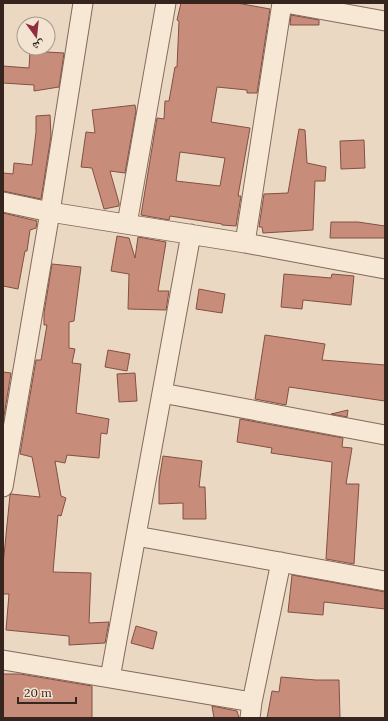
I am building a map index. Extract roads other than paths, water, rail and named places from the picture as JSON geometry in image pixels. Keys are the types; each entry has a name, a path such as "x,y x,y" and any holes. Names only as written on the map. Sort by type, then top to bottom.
{"street":[{"path":"3,487 9,414 50,212 83,3"},
{"path":"127,224 166,3"},
{"path":"245,243 283,3 385,21"},
{"path":"3,202 50,212 245,243 385,269"},
{"path":"110,678 191,234"},
{"path":"162,393 385,435"},
{"path":"136,536 385,581"},
{"path":"3,660 110,678 251,710 281,562"}]}
